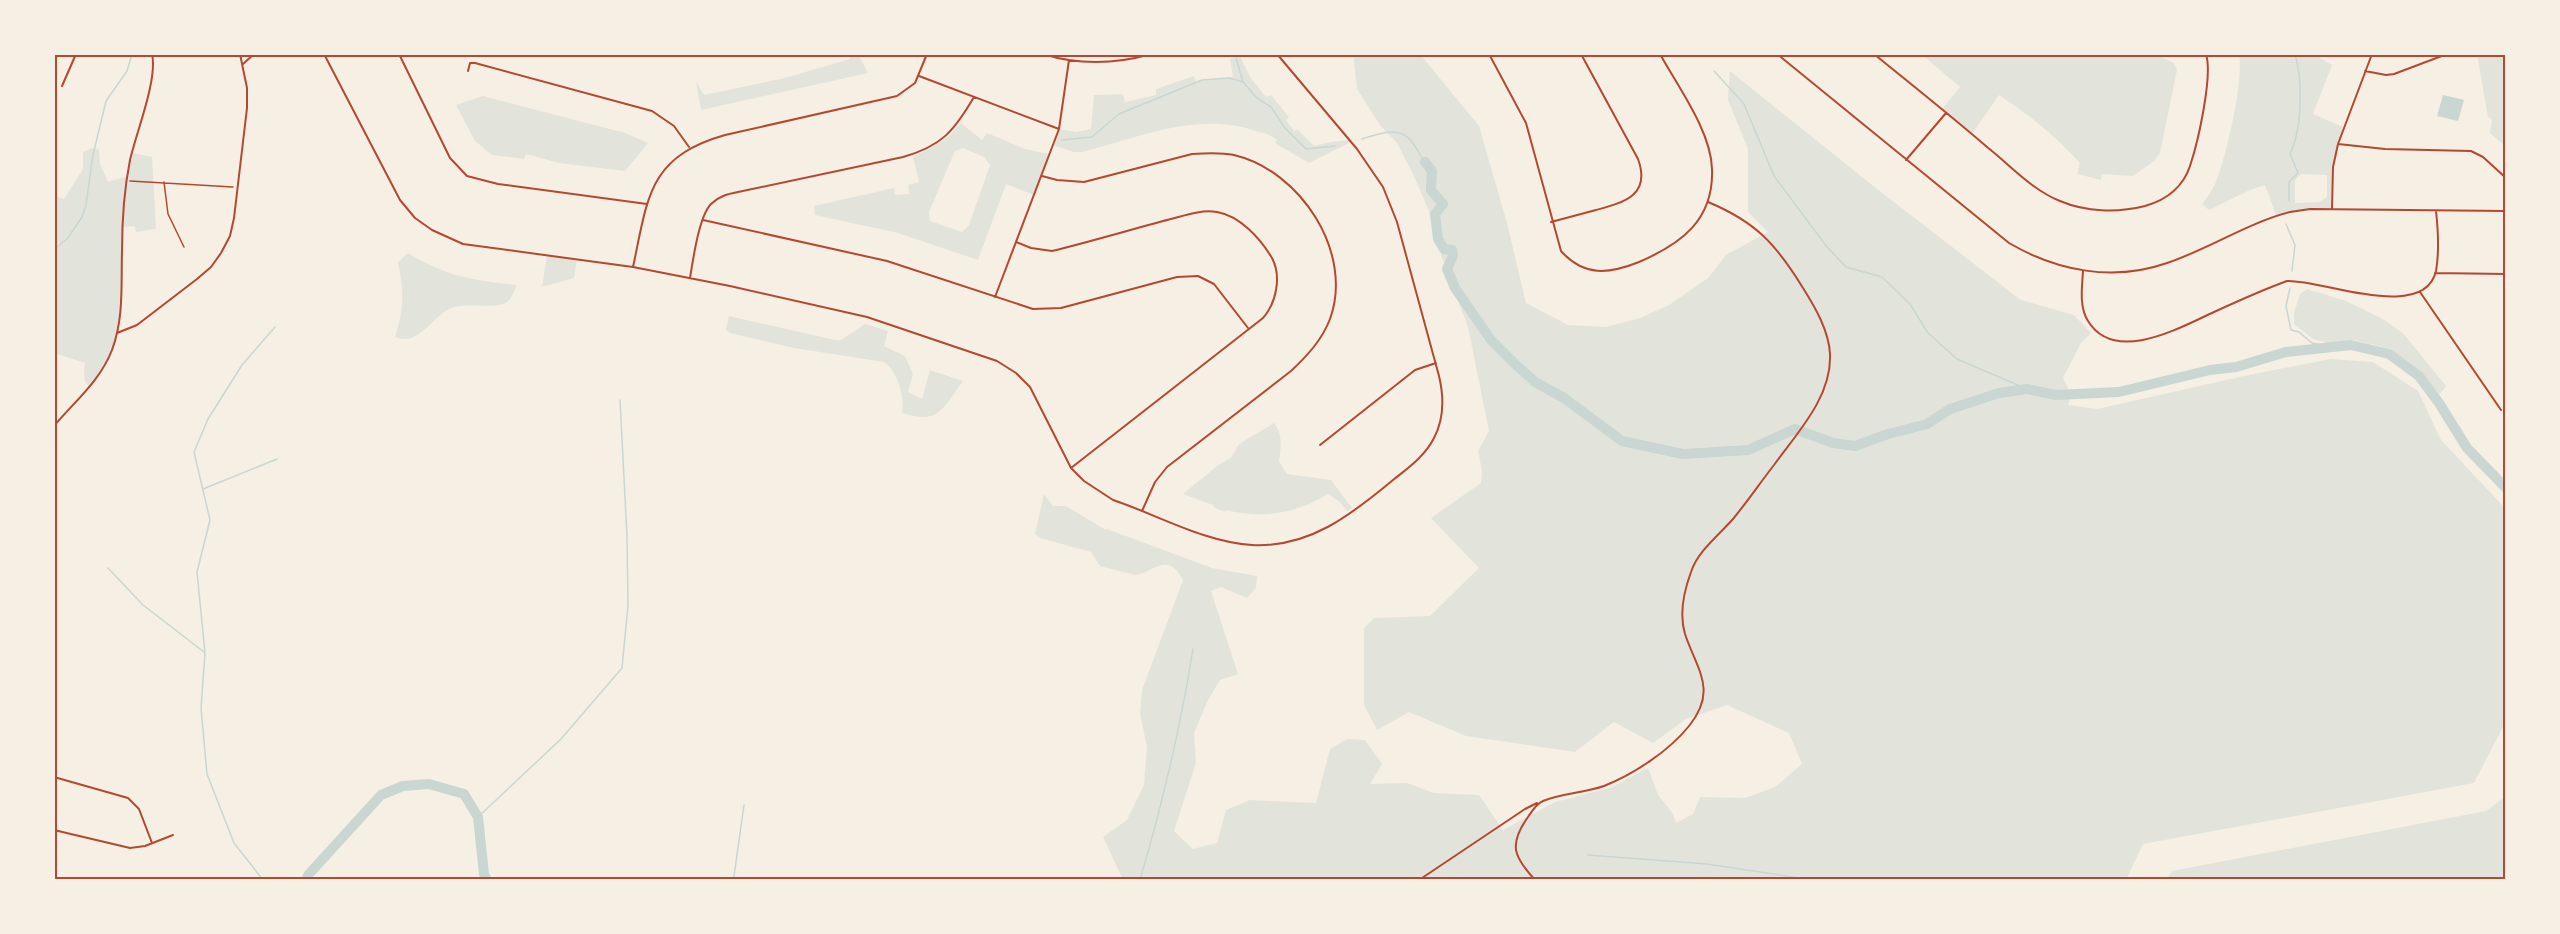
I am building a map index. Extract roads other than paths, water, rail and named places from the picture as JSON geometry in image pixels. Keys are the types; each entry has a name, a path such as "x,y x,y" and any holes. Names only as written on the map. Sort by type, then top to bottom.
{"street":[{"path":"62,86 76,54"},
{"path":"54,426 96,380 117,333 122,307 122,225 126,181 151,80 152,54"},
{"path":"117,333 143,320 197,279 217,261 230,236 248,102 240,54"},
{"path":"243,64 254,54"},
{"path":"324,54 400,200 415,218 432,230 451,240 474,247 633,267 867,317 997,361 1016,373 1030,387 1071,468 1100,494 1223,540 1250,545 1287,542 1324,531 1341,521 1416,461 1433,440 1443,401 1436,363 1397,222 1383,187 1357,149 1276,54"},
{"path":"399,54 450,158 467,176 490,183 647,204"},
{"path":"633,267 647,204 655,185 667,165 689,147 725,135 897,96 909,89 919,76 927,54"},
{"path":"1043,54 1070,60 1109,61 1152,54"},
{"path":"1489,54 1526,123 1556,241 1568,260 1593,272 1620,269 1658,254 1680,241 1699,220 1708,202 1712,170 1708,144 1659,54"},
{"path":"1551,222 1623,203 1634,194 1641,182 1642,173 1638,159 1581,54"},
{"path":"1778,54 2009,243 2041,260 2083,271 2119,273 2152,268 2276,216 2310,209 2506,211"},
{"path":"1874,54 2041,191 2055,199 2090,210 2140,207 2171,194 2188,174 2209,74 2206,54"},
{"path":"2332,209 2333,167 2338,144 2372,54"},
{"path":"2365,71 2386,75 2394,74 2447,54"},
{"path":"2502,54 2506,57"},
{"path":"995,297 1059,129 1070,60"},
{"path":"468,71 470,63 476,63 641,108 663,117 674,126 689,147"},
{"path":"919,76 1059,129"},
{"path":"690,278 707,209 723,196 924,150 941,141 957,126 974,97"},
{"path":"1906,160 1946,112"},
{"path":"2338,144 2376,149 2471,151 2483,157 2506,178"},
{"path":"1042,176 1064,181 1084,182 1192,154 1234,156 1262,166 1284,180 1313,215 1331,249 1335,268 1334,302 1324,332 1309,353 1291,371 1167,467 1155,482 1142,511"},
{"path":"1419,880 1525,809 1539,802 1603,786 1619,779 1654,757 1689,726 1700,709 1704,687 1701,670 1685,633 1683,621 1683,605 1691,571 1697,558 1732,519 1803,426 1817,404 1829,370 1829,346 1821,321 1796,275 1769,240 1737,214 1708,202"},
{"path":"2083,271 2082,301 2087,321 2102,334 2120,341 2155,338 2287,281 2310,283 2389,298 2407,298 2420,292 2435,273 2436,211"},
{"path":"1016,242 1031,248 1052,251 1200,212 1219,213 1231,216 1256,237 1272,260 1275,270 1276,292 1268,312 1071,468"},
{"path":"703,220 887,261 1019,306 1049,310 1177,277 1198,276 1214,284 1249,328"},
{"path":"2435,273 2506,274"},
{"path":"2420,292 2501,410"},
{"path":"1320,445 1415,370 1436,363"},
{"path":"54,777 128,798 139,809 152,843"},
{"path":"1535,880 1519,861 1515,842 1523,824 1539,802"},
{"path":"54,830 130,848 140,848 173,834"}],"waterway":[{"path":"54,249 67,239 82,217 106,101 127,71 132,54"},
{"path":"2289,201 2289,182 2298,173 2290,154 2297,132 2300,105 2298,65 2295,54"},
{"path":"1236,58 1243,82 1257,98 1271,107 1285,128 1306,149 1335,146"},
{"path":"1714,71 1744,104 1774,176 1827,247 1846,267 1882,277 1910,304 1928,333 1957,359 2027,389"},
{"path":"1062,140 1092,137 1119,114 1202,80 1229,78 1243,82"},
{"path":"1362,139 1388,132 1401,134 1412,142 1425,162"},
{"path":"1425,162 1432,171 1431,190 1443,204 1435,214 1438,239 1444,249 1452,250 1453,256 1447,269 1455,288 1491,340 1535,382 1564,398 1622,441 1683,454 1748,450 1795,429 1833,443 1855,446 1888,434 1927,424 1950,409 1999,393 2027,389 2056,395 2119,392 2210,370 2236,367 2286,352 2351,345 2389,354 2419,376 2467,448 2506,488"},
{"path":"2286,224 2295,245 2292,271"},
{"path":"2290,288 2286,306 2291,330 2299,332 2312,343 2332,347"},
{"path":"263,880 234,843 207,774 201,708 205,653 197,572 210,520 194,452 208,419 242,365 275,327"},
{"path":"478,817 561,739 622,668 628,605 620,400"},
{"path":"203,489 277,459"},
{"path":"108,568 143,605 204,652"},
{"path":"1140,880 1170,766 1193,649"},
{"path":"306,880 381,795 403,786 429,784 464,794 478,817 484,874 487,880"},
{"path":"731,880 734,876 744,805"},
{"path":"1588,855 1707,864 1813,880"},
{"path":"1258,880 1296,880"}]}
